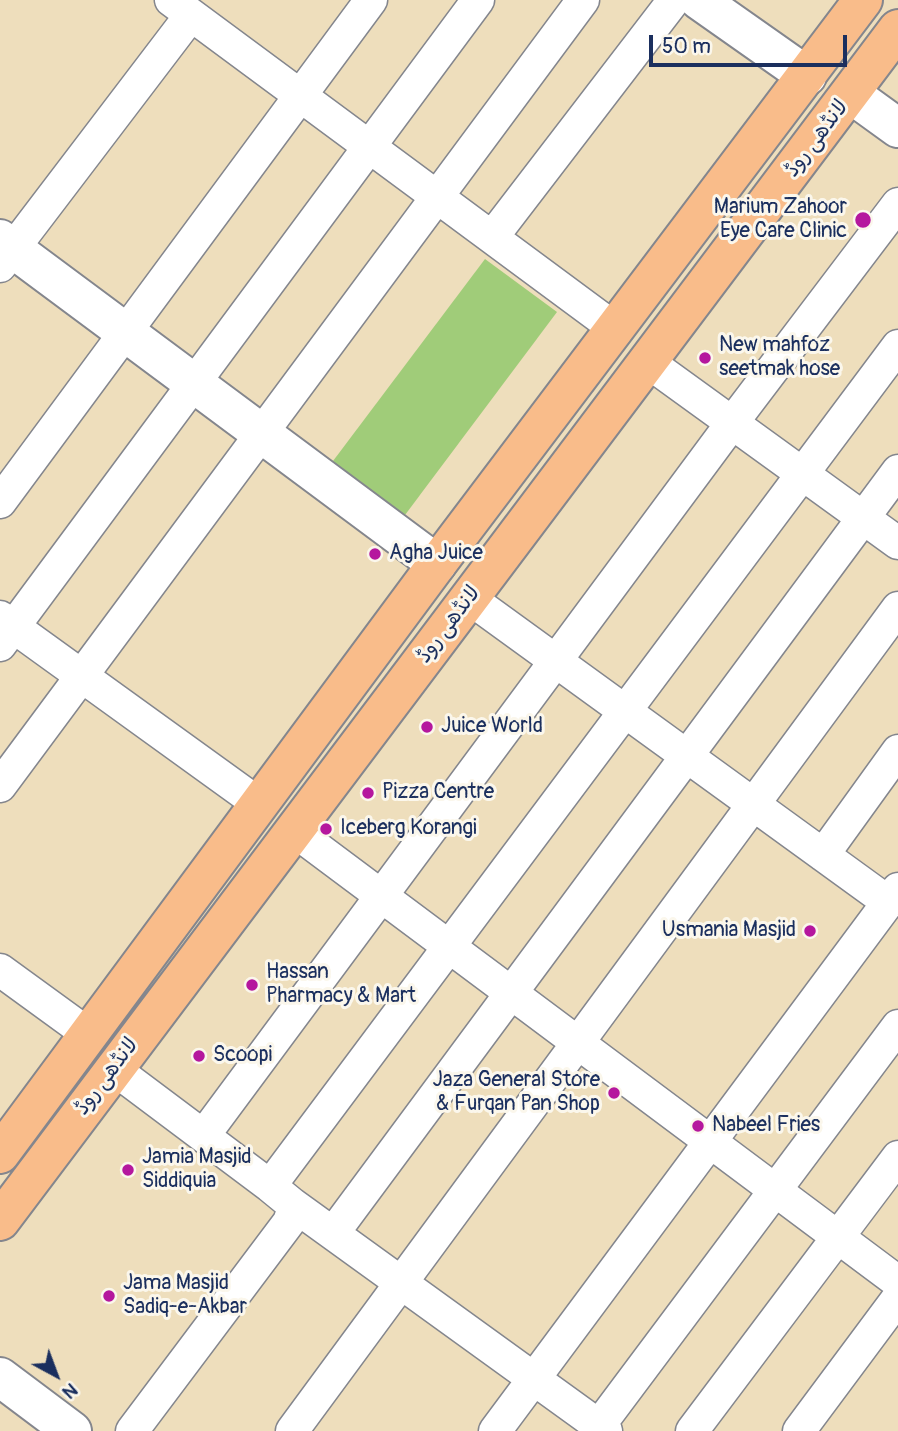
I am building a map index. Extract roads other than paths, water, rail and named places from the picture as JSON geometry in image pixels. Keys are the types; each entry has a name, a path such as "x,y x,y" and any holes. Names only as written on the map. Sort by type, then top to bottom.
{"main road":[{"name":"لانڈھی روڈ","path":"0,1154 437,564 617,330 863,0"},
{"name":"لانڈھی روڈ","path":"0,1221 898,29"}],"street":[{"path":"0,502 371,0"},
{"path":"259,804 82,676 4,630 195,384 478,0"},
{"path":"0,786 583,0"},
{"path":"494,236 674,0"},
{"path":"699,0 807,76"},
{"path":"437,564 125,333 4,252 179,4 617,330"},
{"path":"851,94 898,128"},
{"path":"204,1135 732,423 898,205"},
{"path":"281,1195 448,946 898,346"},
{"path":"648,362 898,543"},
{"path":"334,1232 898,471"},
{"path":"469,598 892,906 710,1142 495,1431"},
{"path":"292,1431 898,608"},
{"path":"823,855 898,751"},
{"path":"293,830 898,1282"},
{"path":"0,970 88,1034"},
{"path":"114,1069 600,1429 898,1026"},
{"path":"692,1431 898,1157"},
{"path":"132,1431 289,1222 281,1195"},
{"path":"799,1431 898,1298"},
{"path":"0,1377 72,1431"}],"place":[{"name":"Marium Zahoor Eye Care Clinic","path":"863,220"},
{"name":"New mahfoz seetmak hose","path":"705,358"},
{"name":"Agha Juice","path":"375,554"},
{"name":"Juice World","path":"427,727"},
{"name":"Pizza Centre","path":"368,793"},
{"name":"Iceberg Korangi","path":"326,829"},
{"name":"Usmania Masjid","path":"810,931"},
{"name":"Hassan Pharmacy & Mart","path":"252,985"},
{"name":"Scoopi","path":"199,1056"},
{"name":"Jaza General Store & Furqan Pan Shop","path":"614,1093"},
{"name":"Nabeel Fries","path":"698,1126"},
{"name":"Jamia Masjid Siddiquia","path":"128,1170"},
{"name":"Jama Masjid Sadiq-e-Akbar","path":"109,1296"}]}
